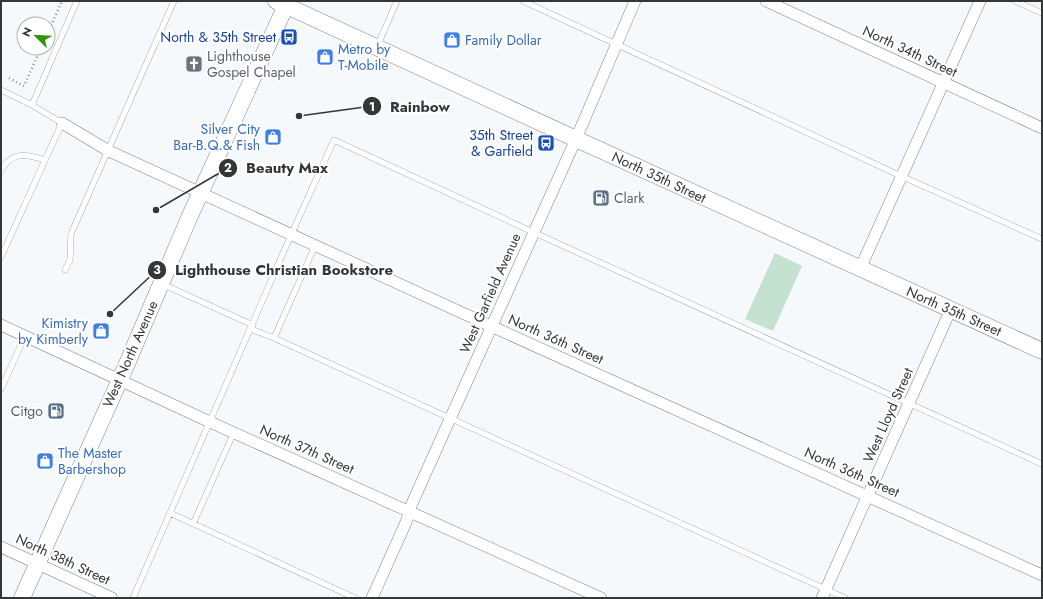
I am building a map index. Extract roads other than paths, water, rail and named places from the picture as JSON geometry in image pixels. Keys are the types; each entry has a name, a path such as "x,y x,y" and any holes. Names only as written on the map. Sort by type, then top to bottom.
{"main road":[{"name":"North 35th Street","path":"283,2 376,47 576,139 1042,351"},
{"name":"West North Avenue","path":"22,598 120,380 283,2"}],"street":[{"name":"West Garfield Avenue","path":"372,598 407,520 409,510 576,139 635,1"},
{"name":"North 34th Street","path":"766,1 1042,128"},
{"path":"860,269 980,1"},
{"name":"North 36th Street","path":"62,123 108,151 1042,575"},
{"name":"West Lloyd Street","path":"824,594 951,310"},
{"name":"North 37th Street","path":"1,325 210,422 409,510 602,598"},
{"name":"North 38th Street","path":"1,547 112,598"}],"lane":[{"path":"32,105 77,1"},
{"path":"66,270 70,260 71,234 174,1"},
{"path":"376,47 397,1"},
{"path":"523,1 901,176 1042,239"},
{"path":"1015,1 1042,13"},
{"path":"1,90 32,105 62,123 1,257"},
{"path":"133,598 334,140 534,233 1042,464"},
{"path":"1,171 4,165 11,158 21,155 45,160"},
{"path":"274,338 315,246"},
{"path":"161,283 274,338 451,417 824,594 845,598"},
{"path":"1,389 25,336"},
{"path":"193,524 234,432"},
{"path":"170,513 355,598"}],"place":[{"name":"North & 35th Street","path":"289,37"},
{"name":"Family Dollar","path":"452,40"},
{"name":"Metro by T-Mobile","path":"325,57"},
{"name":"Lighthouse Gospel Chapel","path":"194,64"},
{"name":"Rainbow","path":"299,116"},
{"name":"Silver City Bar-B.Q.& Fish","path":"273,137"},
{"name":"35th Street & Garfield","path":"546,143"},
{"name":"Clark","path":"601,198"},
{"name":"Beauty Max","path":"156,210"},
{"name":"Lighthouse Christian Bookstore","path":"110,314"},
{"name":"Kimistry by Kimberly","path":"101,331"},
{"name":"Citgo","path":"56,411"},
{"name":"The Master Barbershop","path":"45,461"}]}
